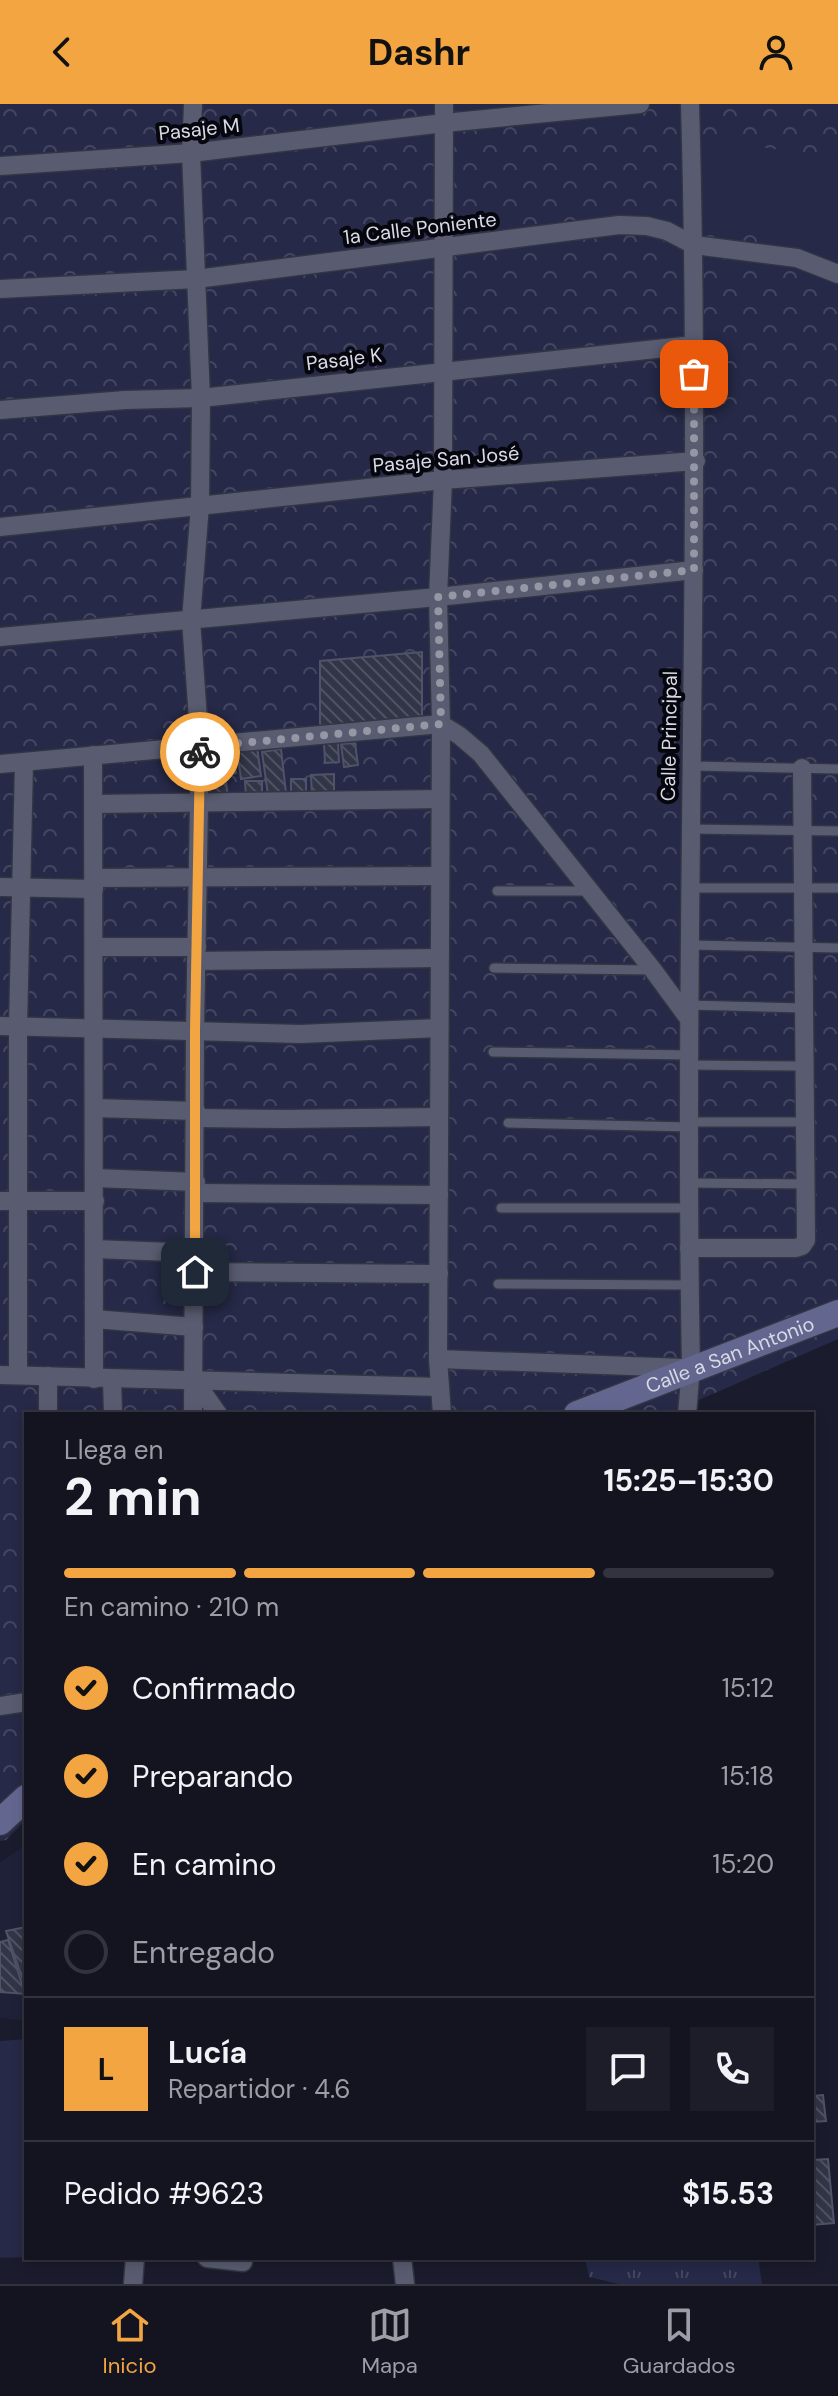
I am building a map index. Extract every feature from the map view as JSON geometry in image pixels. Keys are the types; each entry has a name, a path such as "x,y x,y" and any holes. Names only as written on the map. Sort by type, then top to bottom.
{"street":[{"path":"193,104 191,153 201,398 200,505 191,620 200,747 197,804 193,1412"},
{"name":"Pasaje M","path":"0,166 191,153 444,113 640,104"},
{"name":"Calle Principal","path":"687,1412 691,1368 689,829 696,461 690,104"},
{"path":"442,1412 438,1359 441,724 438,597 443,480 444,113"},
{"name":"1a Calle Poniente","path":"0,289 196,279 619,225 647,226 667,231 694,245 797,258 838,274"},
{"name":"Pasaje K","path":"0,410 125,400 201,398 693,345"},
{"name":"Pasaje San José","path":"0,527 443,480 696,461"},
{"path":"0,637 694,570"},
{"path":"0,764 441,724 481,754 689,1012"},
{"path":"93,755 94,1319 103,1379 112,1412"},
{"path":"24,763 22,887 9,1026 9,1375 440,1387"},
{"path":"689,1248 796,1248 806,1240 802,768"},
{"path":"94,804 440,799"},
{"path":"0,887 198,878 440,876"},
{"path":"94,947 196,954 439,958"},
{"path":"9,1026 300,1034 439,1028"},
{"path":"94,1108 286,1119 439,1117"},
{"path":"95,1178 196,1188 439,1195"},
{"path":"8,1201 95,1201"},
{"path":"95,1249 195,1253"},
{"path":"195,1272 439,1274"},
{"name":"Calle a San Antonio","path":"582,1412 838,1313"},
{"path":"94,1319 194,1327"},
{"path":"438,1359 691,1368"},
{"path":"48,1376 48,1412"},
{"path":"194,1380 217,1412"},
{"path":"0,1706 24,1702"},
{"path":"0,1822 24,1800"},
{"path":"133,2284 135,2260"},
{"path":"225,2260 243,2262"},
{"path":"402,2260 405,2284"}],"lane":[{"path":"692,766 838,769"},
{"path":"689,829 838,831"},
{"path":"689,888 838,888"},
{"path":"497,891 591,891"},
{"path":"689,945 838,948"},
{"path":"494,968 653,970"},
{"path":"689,1012 804,1008"},
{"path":"493,1052 805,1066"},
{"path":"508,1123 690,1125 805,1122"},
{"path":"689,1183 806,1184"},
{"path":"501,1208 690,1208"},
{"path":"498,1284 690,1285"}],"shaded area":[{"path":"24,1846 24,2021 0,2018 0,1862"}],"green space":[{"path":"0,104 838,104 838,1339 672,1412 24,1412 24,1822 6,1840 0,1841"},
{"path":"703,138 838,159 838,253 699,224"},
{"path":"24,2039 24,2257 0,2258 0,2041"},
{"path":"585,2260 758,2260 762,2284 619,2284 589,2277"}],"building":[{"path":"422,652 422,716 418,719 320,726 320,661"},
{"path":"338,742 339,762 325,763 324,743"},
{"path":"355,743 358,765 344,767 341,744"},
{"path":"257,747 261,776 241,779 237,750"},
{"path":"281,749 286,793 268,795 262,752"},
{"path":"233,751 236,773 225,775 228,797 211,799 204,755"},
{"path":"334,774 334,797 312,797 311,775"},
{"path":"291,779 306,779 306,797 291,797"},
{"path":"245,781 262,781 262,798 246,798"},
{"path":"24,1927 24,1983 6,1931"},
{"path":"8,1940 24,1994 0,1992 0,1942"},
{"path":"823,2095 826,2121 814,2122 814,2096"},
{"path":"828,2159 834,2223 814,2225 814,2160"}],"way so far":[{"path":"200,752 200,747 441,724 438,597 694,570 694,374"}],"route":[{"path":"195,1272 197,804 200,752"}]}
